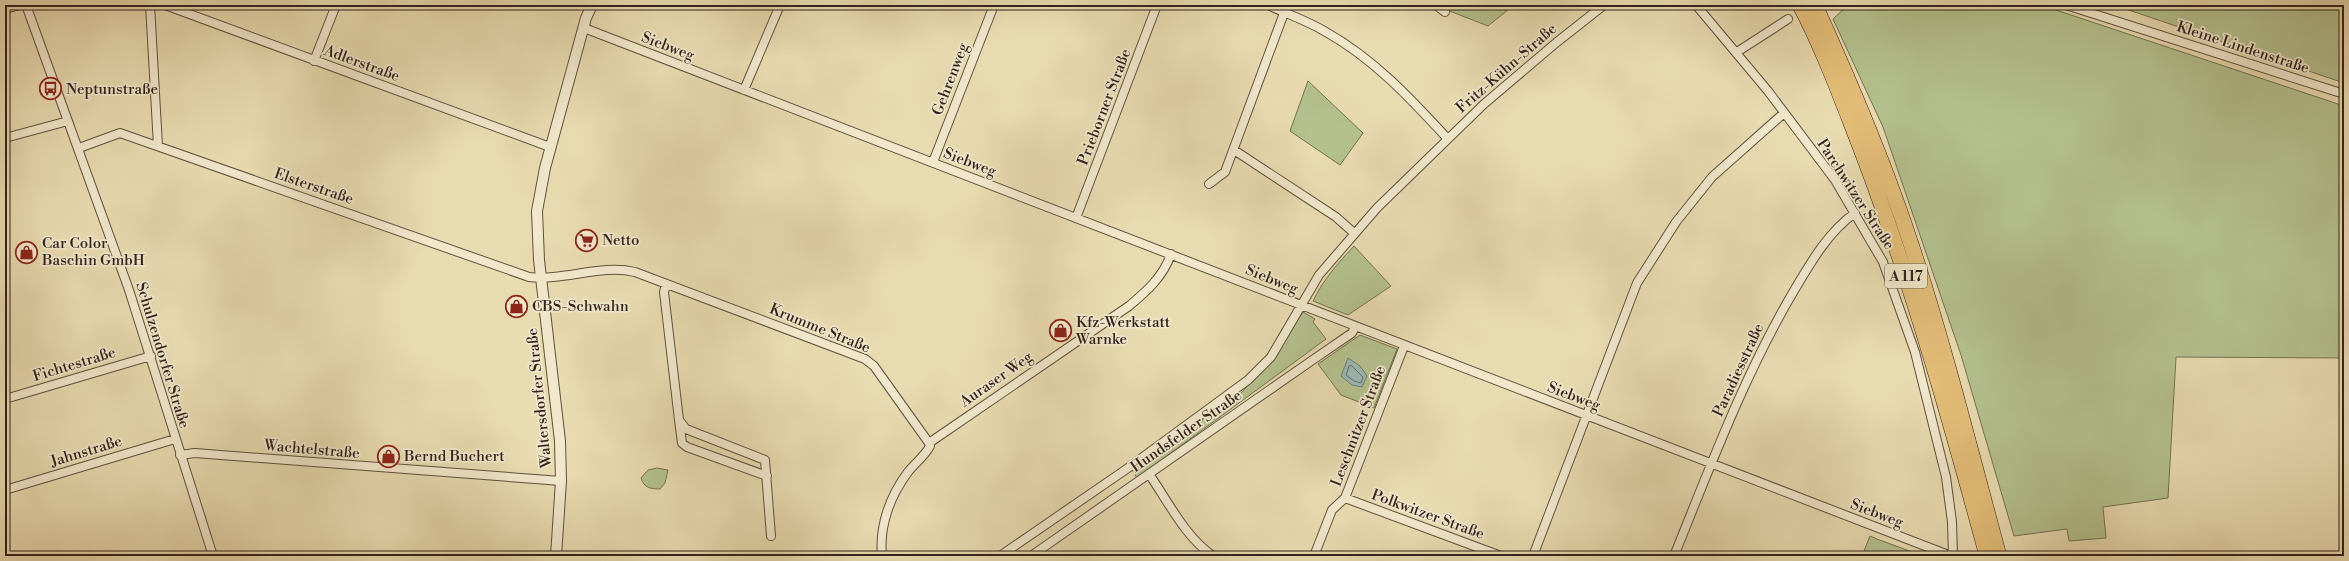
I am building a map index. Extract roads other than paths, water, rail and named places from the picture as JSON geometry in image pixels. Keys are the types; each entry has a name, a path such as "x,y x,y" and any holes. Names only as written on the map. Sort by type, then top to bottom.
{"highway":[{"name":"A 117","path":"1800,5 1835,83 1888,219 1948,414 1987,556"},
{"name":"A 117","path":"1815,5 1843,66 1912,246 1999,556"}],"street":[{"path":"5,9 20,5"},
{"name":"Schulzendorfer Straße","path":"26,5 79,148 150,356 174,439 214,556"},
{"path":"150,5 158,146"},
{"name":"Adlerstraße","path":"165,5 550,148"},
{"path":"314,61 336,5"},
{"name":"Waltersdorfer Straße","path":"556,556 561,482 560,441 536,230 537,211 550,148 592,5"},
{"path":"744,90 780,5"},
{"name":"Gehrenweg","path":"933,162 994,5"},
{"name":"Prieborner Straße","path":"1076,218 1157,5"},
{"path":"1268,5 1326,32 1381,71 1447,138"},
{"path":"1436,5 1445,12"},
{"name":"Fritz-Kühn-Straße","path":"1301,306 1319,275 1354,233 1447,138 1518,74 1604,5"},
{"name":"Parchwitzer Straße","path":"1696,5 1737,52 1835,180 1883,262 1915,352 1946,477 1952,522 1952,556"},
{"name":"Kleine Lindenstraße","path":"2066,5 2344,94"},
{"path":"1209,184 1225,172 1284,13"},
{"path":"1737,52 1788,19"},
{"name":"Siebweg","path":"584,28 1171,254 1404,346 1952,556"},
{"path":"1533,556 1638,283 1676,222 1712,178 1784,113"},
{"path":"5,138 68,121"},
{"name":"Elsterstraße","path":"79,148 120,133 529,277 541,278"},
{"path":"1234,150 1336,217 1354,233"},
{"name":"Paradiesstraße","path":"1674,556 1750,372 1776,320 1818,252 1844,221 1855,213"},
{"name":"Auraser Weg","path":"882,556 883,531 891,502 908,473 928,451 930,446 929,443 1129,306 1154,284 1164,270 1171,254"},
{"name":"Krumme Straße","path":"541,278 628,270 865,359 874,366 929,443"},
{"path":"666,284 664,292 682,443 687,447 767,476"},
{"name":"Hundsfelder Straße","path":"1000,556 1234,392 1270,357 1301,306"},
{"name":"Hundsfelder Straße","path":"1031,556 1352,333 1355,327"},
{"name":"Leschnitzer Straße","path":"1314,556 1332,510 1345,498 1404,346"},
{"name":"Fichtestraße","path":"5,399 150,356"},
{"path":"679,420 686,429 765,460 771,536"},
{"name":"Jahnstraße","path":"5,490 174,439"},
{"name":"Wachtelstraße","path":"180,455 195,453 561,482"},
{"path":"1149,474 1189,533 1201,548 1213,556"},
{"name":"Polkwitzer Straße","path":"1345,498 1501,556"}],"water":[{"path":"1348,358 1360,366 1367,376 1362,387 1352,385 1341,376"}],"place":[{"name":"Neptunstraße","path":"50,89"},
{"name":"Netto","path":"586,240"},
{"name":"Car Color Baschin GmbH","path":"26,252"},
{"name":"CBS-Schwahn","path":"516,306"},
{"name":"Kfz-Werkstatt Warnke","path":"1060,331"},
{"name":"Bernd Buchert","path":"389,456"}]}
